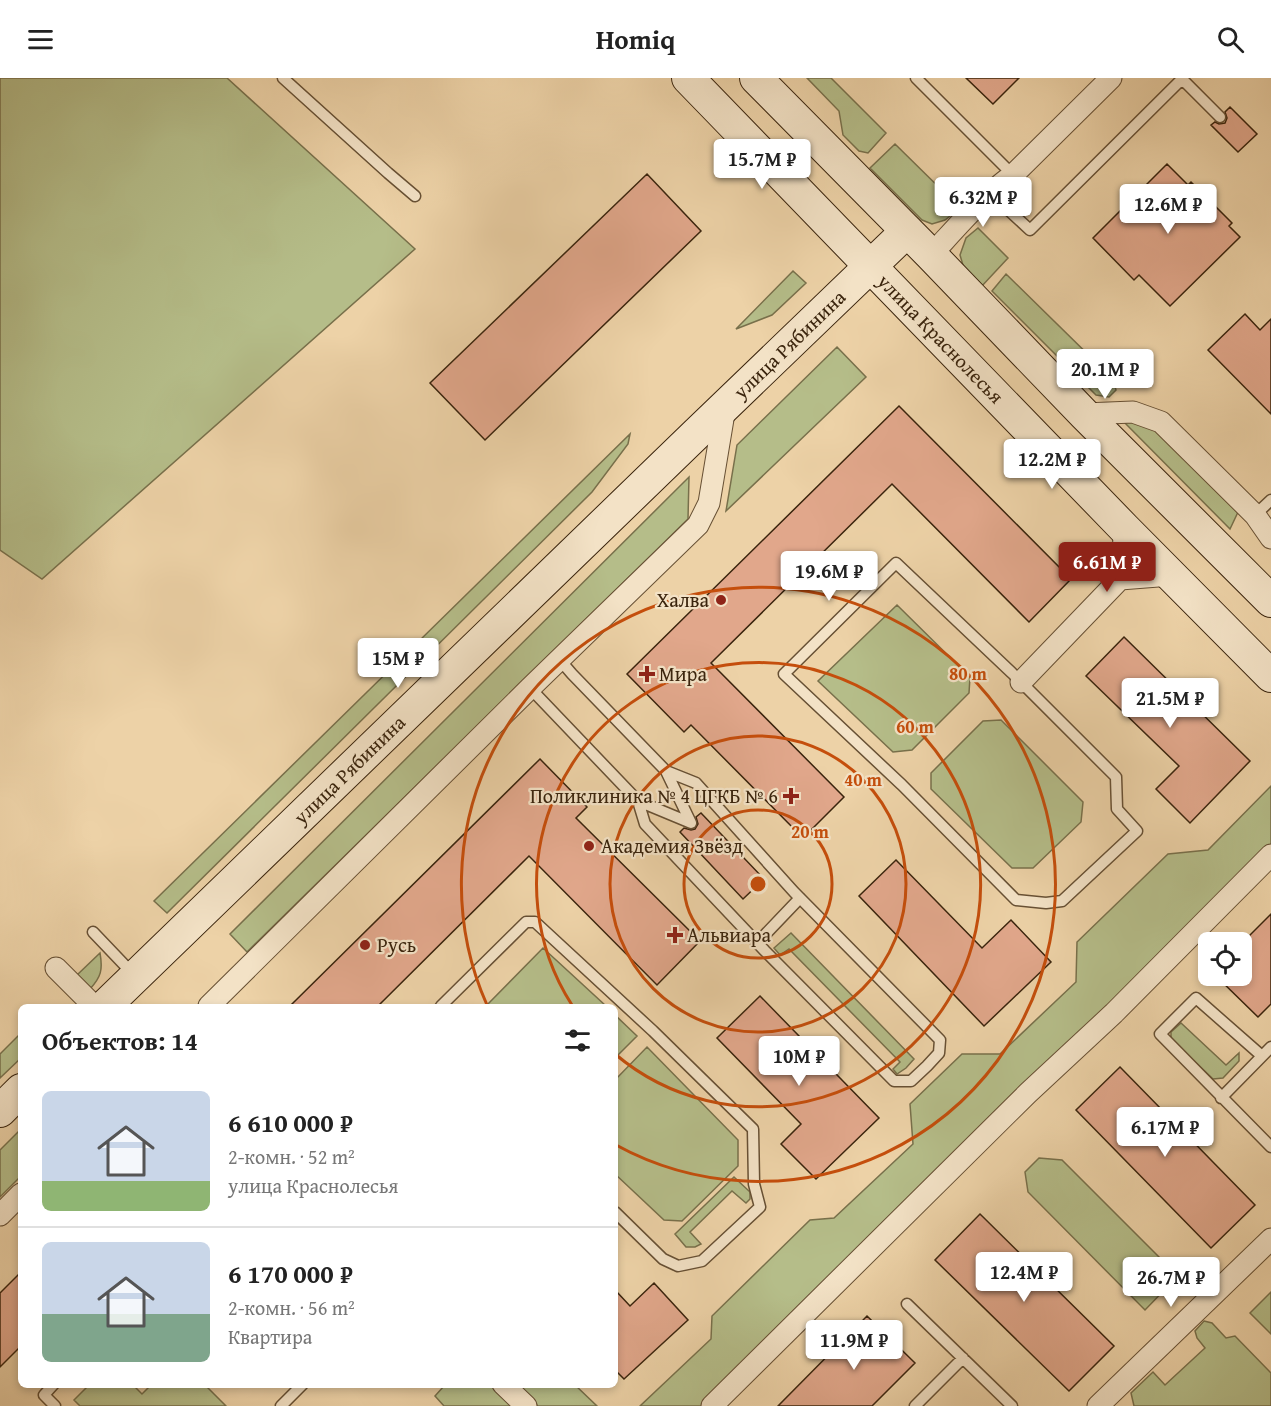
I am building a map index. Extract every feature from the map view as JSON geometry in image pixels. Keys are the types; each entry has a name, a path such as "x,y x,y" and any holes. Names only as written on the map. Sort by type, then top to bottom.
{"main road":[{"name":"улица Краснолесья","path":"688,78 1125,530 1271,676"},
{"path":"756,78 908,231 1084,414 1271,601"},
{"name":"улица Рябинина","path":"107,1004 908,231"},
{"path":"0,1111 18,1093"}],"street":[{"path":"931,255 990,193 1014,175 1111,78"},
{"name":"улица Рябинина","path":"211,1004 698,525 709,503 725,407"},
{"path":"1084,414 1133,412 1161,422 1254,515 1271,538"},
{"path":"1021,682 1120,579 1125,530"},
{"path":"1120,579 1171,575"},
{"path":"712,1406 1028,1093 1114,1013 1271,855"},
{"path":"56,968 92,1004"},
{"path":"0,1215 18,1197"},
{"path":"1108,1403 1271,1239"},
{"path":"507,1388 526,1406"}],"lane":[{"path":"283,78 415,196"},
{"path":"916,78 1014,175"},
{"path":"990,193 1030,230 1182,79 1220,117"},
{"path":"1254,515 1271,500"},
{"path":"896,563 1021,682 1116,777 1117,809 1137,831 1062,902 1016,900 902,785 784,674 896,563"},
{"path":"530,688 638,801 691,823 666,771 560,660"},
{"path":"638,801 645,824 765,951 894,1081 911,1081 927,1066 939,1053 940,1040 800,898 696,783 666,771"},
{"path":"758,942 800,898"},
{"path":"443,1004 526,922 535,922 653,1031 753,1129 754,1184 760,1207 702,1261 678,1266 663,1259 618,1215"},
{"path":"93,932 136,977"},
{"path":"1262,1056 1196,998 1160,1034 1271,1147"},
{"path":"1221,1098 1271,1047"},
{"path":"907,1304 1012,1406"},
{"path":"915,1406 963,1358"},
{"path":"50,1388 44,1395 55,1406"},
{"path":"281,1406 299,1388"}],"green space":[{"path":"0,78 227,78 415,249 42,579 0,550"},
{"path":"807,78 831,78 886,133 868,153 859,151 843,135 839,111"},
{"path":"895,144 960,208 945,220 932,224 922,220 870,168"},
{"path":"978,228 1008,258 981,287 965,272 960,255 966,238"},
{"path":"793,271 806,283 772,315 736,329"},
{"path":"1006,274 1113,379 1116,390 1109,397 1096,395 992,291"},
{"path":"837,347 866,377 726,511 737,445"},
{"path":"1121,419 1160,431 1239,510 1230,529"},
{"path":"630,434 628,444 592,492 167,913 154,901"},
{"path":"689,477 688,519 247,952 230,934"},
{"path":"897,605 970,677 969,693 912,750 893,752 818,681"},
{"path":"1001,720 1083,802 1081,822 1033,868 1012,868 931,789 931,773 983,721"},
{"path":"1271,786 1271,845 704,1406 640,1406 711,1339 712,1316 810,1220 834,1218 913,1144 910,1104 962,1054 1000,1054 1076,982 1077,942 1168,854 1208,850"},
{"path":"791,933 914,1059 906,1068 897,1074 893,1069 900,1062 789,949 780,955 774,948"},
{"path":"543,948 604,1004 488,1004"},
{"path":"100,953 100,973 90,989 77,975"},
{"path":"618,1018 637,1036 618,1055"},
{"path":"1181,1023 1226,1065 1239,1053 1239,1061 1223,1078 1213,1079 1171,1039 1171,1032"},
{"path":"18,1036 18,1061 0,1078 0,1054"},
{"path":"647,1047 738,1140 738,1166 682,1221 664,1220 618,1177 618,1077"},
{"path":"18,1132 18,1179 0,1197 0,1150"},
{"path":"1039,1158 1062,1160 1178,1276 1145,1310 1028,1192 1025,1172"},
{"path":"734,1177 750,1192 750,1199 746,1203 732,1191 690,1232 701,1244 686,1247 675,1234"},
{"path":"1271,1292 1271,1334 1250,1313"},
{"path":"1204,1321 1212,1323 1226,1338 1235,1336 1271,1373 1271,1406 1134,1406 1131,1393 1153,1372 1165,1385 1205,1348 1197,1338 1195,1331"},
{"path":"86,1388 136,1388 142,1394 148,1388 208,1388 226,1406 80,1406 74,1400"},
{"path":"442,1388 495,1388 514,1406 444,1406 435,1396"},
{"path":"518,1388 578,1388 597,1406 538,1406"}],"building":[{"path":"966,78 1019,78 993,104"},
{"path":"1230,107 1257,134 1238,152 1211,125 1215,122 1225,123 1227,118 1225,112"},
{"path":"1167,164 1188,185 1191,182 1232,223 1229,226 1240,237 1170,306 1139,275 1134,280 1093,238"},
{"path":"647,174 701,231 485,440 430,383"},
{"path":"1245,314 1260,330 1271,319 1271,414 1208,350"},
{"path":"899,406 1071,579 1029,622 892,484 711,663 844,797 803,838 691,725 684,732 627,674"},
{"path":"1124,637 1250,761 1190,823 1156,789 1179,766 1086,676"},
{"path":"540,759 587,807 576,818 700,941 657,985 529,856 380,1004 292,1004"},
{"path":"701,813 764,879 743,899 680,832 684,828 695,829 698,824 696,817"},
{"path":"896,860 982,948 1011,920 1051,962 984,1026 859,896"},
{"path":"1271,914 1271,1004 1258,1017 1226,986 1252,986 1252,933"},
{"path":"760,996 879,1118 816,1179 781,1144 801,1124 717,1038"},
{"path":"1120,1067 1255,1205 1211,1248 1076,1110"},
{"path":"980,1214 1114,1346 1069,1391 935,1260"},
{"path":"18,1275 18,1349 0,1367 0,1293"},
{"path":"654,1283 688,1320 624,1379 618,1373 618,1293 630,1306"},
{"path":"867,1316 915,1363 872,1406 778,1406"}],"place":[{"name":"Халва","path":"721,600"},
{"name":"Мира","path":"647,674"},
{"name":"Поликлиника № 4 ЦГКБ № 6","path":"791,796"},
{"name":"Академия Звёзд","path":"589,846"},
{"name":"Альвиара","path":"675,935"},
{"name":"Русь","path":"365,945"}]}
